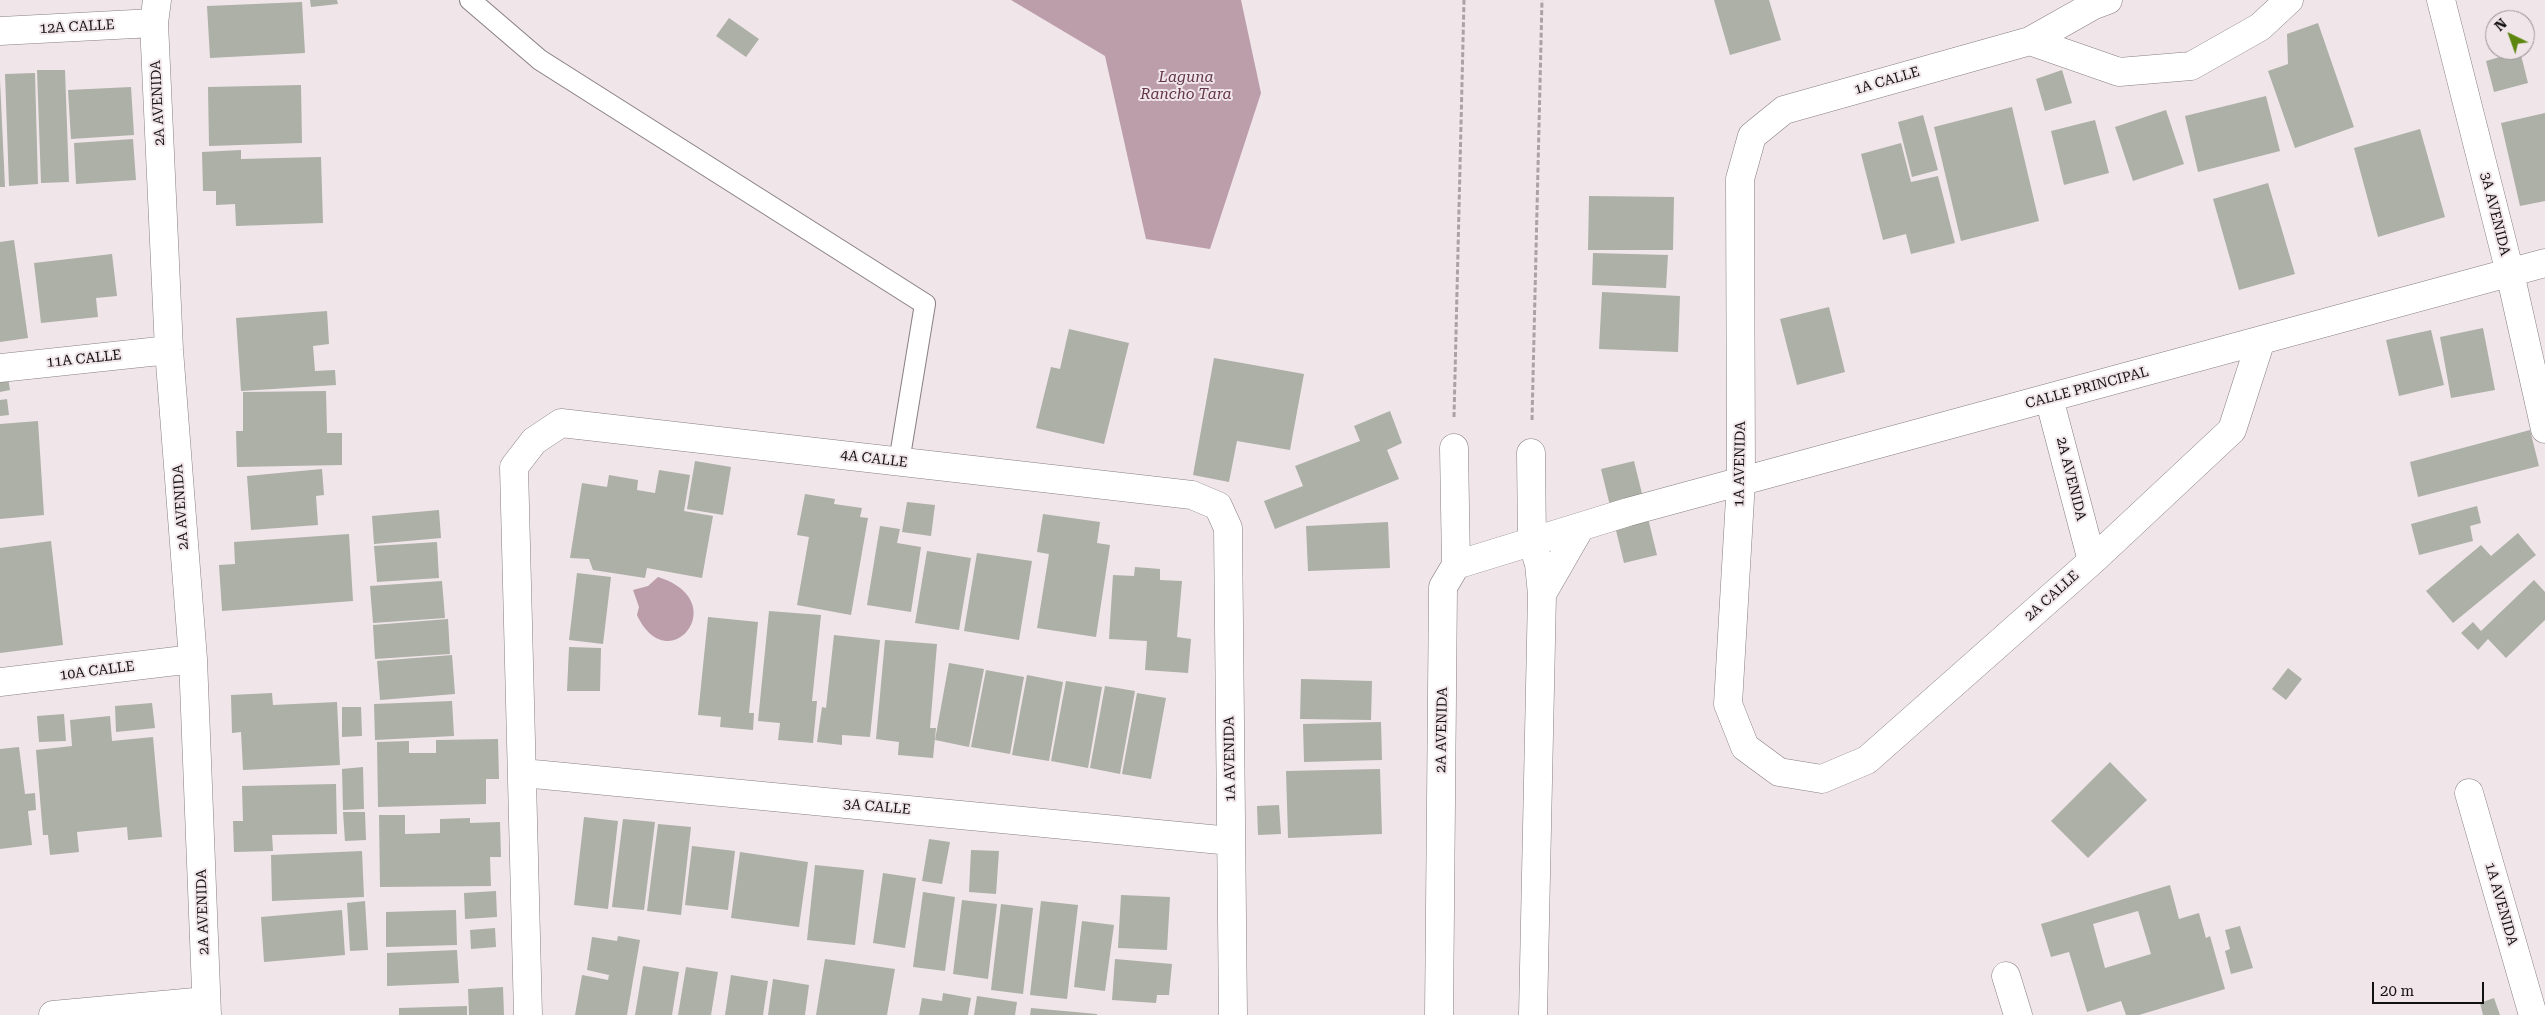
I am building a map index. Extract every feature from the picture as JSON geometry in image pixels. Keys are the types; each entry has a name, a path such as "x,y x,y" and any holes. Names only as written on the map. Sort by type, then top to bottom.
{"street":[{"name":"1A CALLE","path":"1752,136 1784,110 2030,41 2092,6 2108,0"},
{"path":"2030,41 2119,72 2191,66 2260,27 2289,0"},
{"name":"3A AVENIDA","path":"2441,0 2510,273 2545,429"},
{"name":"12A CALLE","path":"0,31 155,11"},
{"name":"2A AVENIDA","path":"155,11 169,350 193,659 206,1008"},
{"name":"1A AVENIDA","path":"1752,136 1740,179 1741,481 1728,704 1745,747 1779,772"},
{"name":"CALLE PRINCIPAL","path":"1456,565 1628,512 2545,263"},
{"name":"2A CALLE","path":"1779,772 1822,779 1867,760 2092,561 2232,430 2261,340"},
{"name":"11A CALLE","path":"0,368 169,350"},
{"name":"2A AVENIDA","path":"2049,398 2092,561"},
{"name":"4A CALLE","path":"523,773 514,467 534,441 561,423 1192,495 1218,506"},
{"path":"1454,448 1456,565"},
{"path":"1531,453 1532,542 1538,564 1542,594 1533,1015"},
{"name":"1A AVENIDA","path":"1218,506 1228,528 1233,1015"},
{"path":"1542,594 1580,528"},
{"name":"2A AVENIDA","path":"1439,1015 1443,587 1456,565"},
{"name":"10A CALLE","path":"0,682 193,659"},
{"path":"523,773 528,1015"},
{"name":"3A CALLE","path":"523,773 1231,841"},
{"name":"1A AVENIDA","path":"2469,792 2533,1015"},
{"path":"2006,976 2018,1015"},
{"path":"53,1015 206,1008"}],"lane":[{"path":"470,0 540,60 925,304 899,462"}],"path":[{"path":"1454,448 1464,0"},
{"path":"1531,453 1542,0"}],"water":[{"name":"Laguna Rancho Tara","path":"1011,0 1241,0 1261,93 1210,249 1146,239 1105,56"},
{"path":"658,577 680,588 692,602 693,617 688,630 678,639 664,641 650,634 637,615 639,607 633,590 648,586"}],"building":[{"path":"310,0 337,0 338,4 311,7"},
{"path":"1714,0 1769,0 1781,40 1730,55"},
{"path":"302,2 305,53 210,58 207,6"},
{"path":"729,18 759,39 746,57 716,36"},
{"path":"2318,23 2354,127 2295,148 2268,71 2288,64 2287,34"},
{"path":"2522,60 2528,83 2494,92 2486,61"},
{"path":"37,70 65,70 69,182 41,183"},
{"path":"2062,70 2072,103 2045,111 2036,79"},
{"path":"35,73 38,184 9,186 5,74"},
{"path":"0,80 5,187 0,187"},
{"path":"301,85 302,143 209,146 208,87"},
{"path":"131,87 134,135 71,139 68,90"},
{"path":"2266,96 2280,151 2198,172 2185,116"},
{"path":"2012,107 2039,221 1961,241 1934,127"},
{"path":"2166,110 2184,164 2133,181 2115,127"},
{"path":"2545,113 2545,201 2520,206 2501,123"},
{"path":"1923,115 1938,170 1912,177 1898,122"},
{"path":"2095,120 2109,173 2064,185 2051,131"},
{"path":"2420,129 2445,217 2378,237 2354,148"},
{"path":"133,139 136,180 76,184 74,143"},
{"path":"1901,143 1911,182 1938,176 1955,243 1911,254 1906,234 1883,240 1861,154"},
{"path":"241,150 241,159 321,157 323,223 236,226 235,204 216,205 216,191 203,191 202,152"},
{"path":"2268,183 2295,274 2239,290 2213,199"},
{"path":"1589,196 1674,197 1673,250 1588,250"},
{"path":"14,240 28,338 0,342 0,242"},
{"path":"1593,253 1668,255 1666,288 1592,285"},
{"path":"112,254 117,296 96,298 98,317 41,323 34,263"},
{"path":"1602,292 1680,296 1678,352 1599,349"},
{"path":"1829,307 1845,372 1797,385 1780,319"},
{"path":"327,311 329,344 313,346 315,371 335,370 336,385 241,391 236,318"},
{"path":"2483,328 2495,390 2451,398 2440,337"},
{"path":"1069,329 1129,343 1104,444 1036,428 1051,367 1060,369"},
{"path":"2431,330 2444,385 2399,396 2386,340"},
{"path":"1214,358 1304,374 1290,450 1237,441 1229,482 1193,475"},
{"path":"7,372 10,390 0,392 0,373"},
{"path":"326,391 327,433 342,433 342,465 237,467 236,431 243,431 243,392"},
{"path":"7,399 9,415 0,416 0,400"},
{"path":"1390,411 1402,443 1387,450 1399,479 1275,529 1264,501 1303,486 1295,466 1360,441 1354,426"},
{"path":"38,421 44,515 0,519 0,424"},
{"path":"2530,430 2539,466 2418,497 2410,462"},
{"path":"695,461 731,467 723,515 687,509"},
{"path":"1634,461 1657,555 1624,563 1601,469"},
{"path":"322,469 324,495 316,496 318,525 251,530 247,476"},
{"path":"659,470 690,475 684,511 713,516 702,578 647,568 645,578 593,570 589,559 570,558 582,483 607,487 609,475 638,480 637,490 655,493"},
{"path":"805,494 835,499 834,504 862,508 860,517 868,518 851,615 797,605 809,537 797,535"},
{"path":"907,502 935,505 931,536 902,532"},
{"path":"2477,506 2481,523 2470,526 2473,541 2419,555 2411,524"},
{"path":"439,510 441,538 374,544 372,516"},
{"path":"1043,514 1100,522 1097,543 1110,545 1096,637 1037,628 1049,554 1037,552"},
{"path":"1388,522 1390,568 1308,571 1306,526"},
{"path":"880,526 900,529 897,543 921,547 911,612 867,605"},
{"path":"2518,533 2536,555 2453,623 2426,591 2481,545 2491,556"},
{"path":"349,534 353,601 222,611 219,565 235,564 234,542"},
{"path":"51,541 63,645 0,653 0,548"},
{"path":"437,542 439,578 377,582 374,546"},
{"path":"927,551 971,558 959,630 915,623"},
{"path":"977,553 1032,561 1019,640 964,631"},
{"path":"1135,567 1160,569 1160,580 1182,581 1177,637 1191,639 1188,673 1145,670 1147,641 1109,639 1113,575 1134,576"},
{"path":"577,573 611,577 603,644 569,640"},
{"path":"2534,580 2545,592 2545,620 2506,658 2488,639 2478,650 2461,633 2473,622 2481,631"},
{"path":"442,581 445,618 373,623 370,586"},
{"path":"769,611 821,615 812,701 817,701 813,743 778,740 780,723 758,721"},
{"path":"708,617 758,622 749,713 754,713 753,730 720,727 721,717 698,715"},
{"path":"448,619 450,654 375,659 373,625"},
{"path":"834,635 880,640 870,737 842,735 842,745 817,742 822,707 826,708"},
{"path":"885,640 937,644 930,728 936,728 933,758 898,755 899,742 876,739"},
{"path":"569,647 601,648 600,691 567,691"},
{"path":"452,655 455,694 380,700 377,661"},
{"path":"949,663 984,669 969,747 935,740"},
{"path":"2288,668 2302,679 2286,700 2272,689"},
{"path":"986,670 1024,677 1010,754 971,747"},
{"path":"1027,675 1063,682 1049,761 1012,755"},
{"path":"1301,679 1372,681 1371,720 1300,719"},
{"path":"1066,681 1102,687 1088,768 1051,761"},
{"path":"1105,686 1135,691 1120,774 1090,768"},
{"path":"272,693 273,705 337,702 340,765 243,770 241,732 232,733 231,695"},
{"path":"1137,693 1166,698 1151,779 1122,774"},
{"path":"452,701 454,736 375,740 374,704"},
{"path":"152,703 155,728 116,732 115,706"},
{"path":"342,707 361,707 362,736 342,737"},
{"path":"64,714 66,741 39,742 37,716"},
{"path":"110,716 112,741 153,737 162,837 128,840 127,827 77,832 79,852 50,855 48,835 43,835 36,750 72,746 70,720"},
{"path":"1381,722 1382,760 1304,762 1303,724"},
{"path":"498,739 499,779 486,779 486,804 378,807 377,742 409,741 409,753 436,753 436,740"},
{"path":"19,747 25,794 35,793 36,810 28,811 32,845 0,849 0,749"},
{"path":"2110,762 2147,800 2088,858 2051,821"},
{"path":"363,767 364,809 343,810 342,769"},
{"path":"1380,769 1382,834 1288,838 1286,771"},
{"path":"336,784 337,834 272,835 273,851 234,852 233,821 243,821 242,786"},
{"path":"1279,805 1281,834 1258,835 1257,806"},
{"path":"343,812 365,812 366,840 345,841"},
{"path":"379,815 405,815 405,834 440,833 440,819 470,818 470,823 500,822 501,857 490,857 491,886 380,887"},
{"path":"584,817 618,821 608,909 574,905"},
{"path":"623,819 655,822 644,910 612,907"},
{"path":"658,824 691,827 681,915 647,911"},
{"path":"929,839 950,842 942,884 922,881"},
{"path":"692,846 735,851 728,910 685,905"},
{"path":"971,850 999,851 996,894 969,892"},
{"path":"362,851 364,897 272,901 271,855"},
{"path":"740,852 808,862 799,927 731,918"},
{"path":"815,865 864,870 855,945 807,940"},
{"path":"883,873 916,878 905,948 873,943"},
{"path":"2170,885 2179,919 2199,913 2206,938 2210,936 2225,989 2139,1015 2126,1015 2121,1001 2087,1012 2069,952 2051,957 2041,924","holes":["2138,911 2151,954 2105,968 2093,924"]},
{"path":"496,891 497,917 465,919 464,893"},
{"path":"923,892 955,897 945,971 913,967"},
{"path":"1121,895 1170,897 1167,950 1118,948"},
{"path":"962,900 997,904 988,979 953,974"},
{"path":"365,901 368,950 350,951 347,903"},
{"path":"1041,901 1078,905 1067,999 1030,995"},
{"path":"1001,904 1033,908 1023,994 991,990"},
{"path":"342,910 345,955 264,962 261,917"},
{"path":"456,910 457,945 386,947 386,912"},
{"path":"1082,921 1114,925 1105,991 1074,987"},
{"path":"2240,926 2253,968 2231,974 2225,951 2230,949 2225,930"},
{"path":"495,928 496,947 471,949 470,930"},
{"path":"618,936 640,940 627,1015 575,1015 582,975 608,980 609,975 587,970 592,937 617,941"},
{"path":"457,950 459,983 387,986 387,953"},
{"path":"825,959 895,969 887,1015 816,1015"},
{"path":"1115,959 1172,964 1169,995 1157,995 1156,1003 1112,1000"},
{"path":"643,966 679,972 672,1015 635,1015"},
{"path":"686,967 718,972 711,1015 678,1015"},
{"path":"731,975 768,981 763,1015 725,1015"},
{"path":"773,979 809,985 805,1015 768,1015"},
{"path":"503,987 504,1015 469,1015 468,989"},
{"path":"943,993 971,998 968,1015 919,1015 922,998 942,1001"},
{"path":"977,996 1017,1002 1015,1015 974,1015"},
{"path":"2494,998 2500,1015 2483,1015 2480,1003"},
{"path":"467,1006 467,1015 399,1015 399,1008"},
{"path":"1031,1008 1097,1014 1097,1015 1030,1015"}]}
